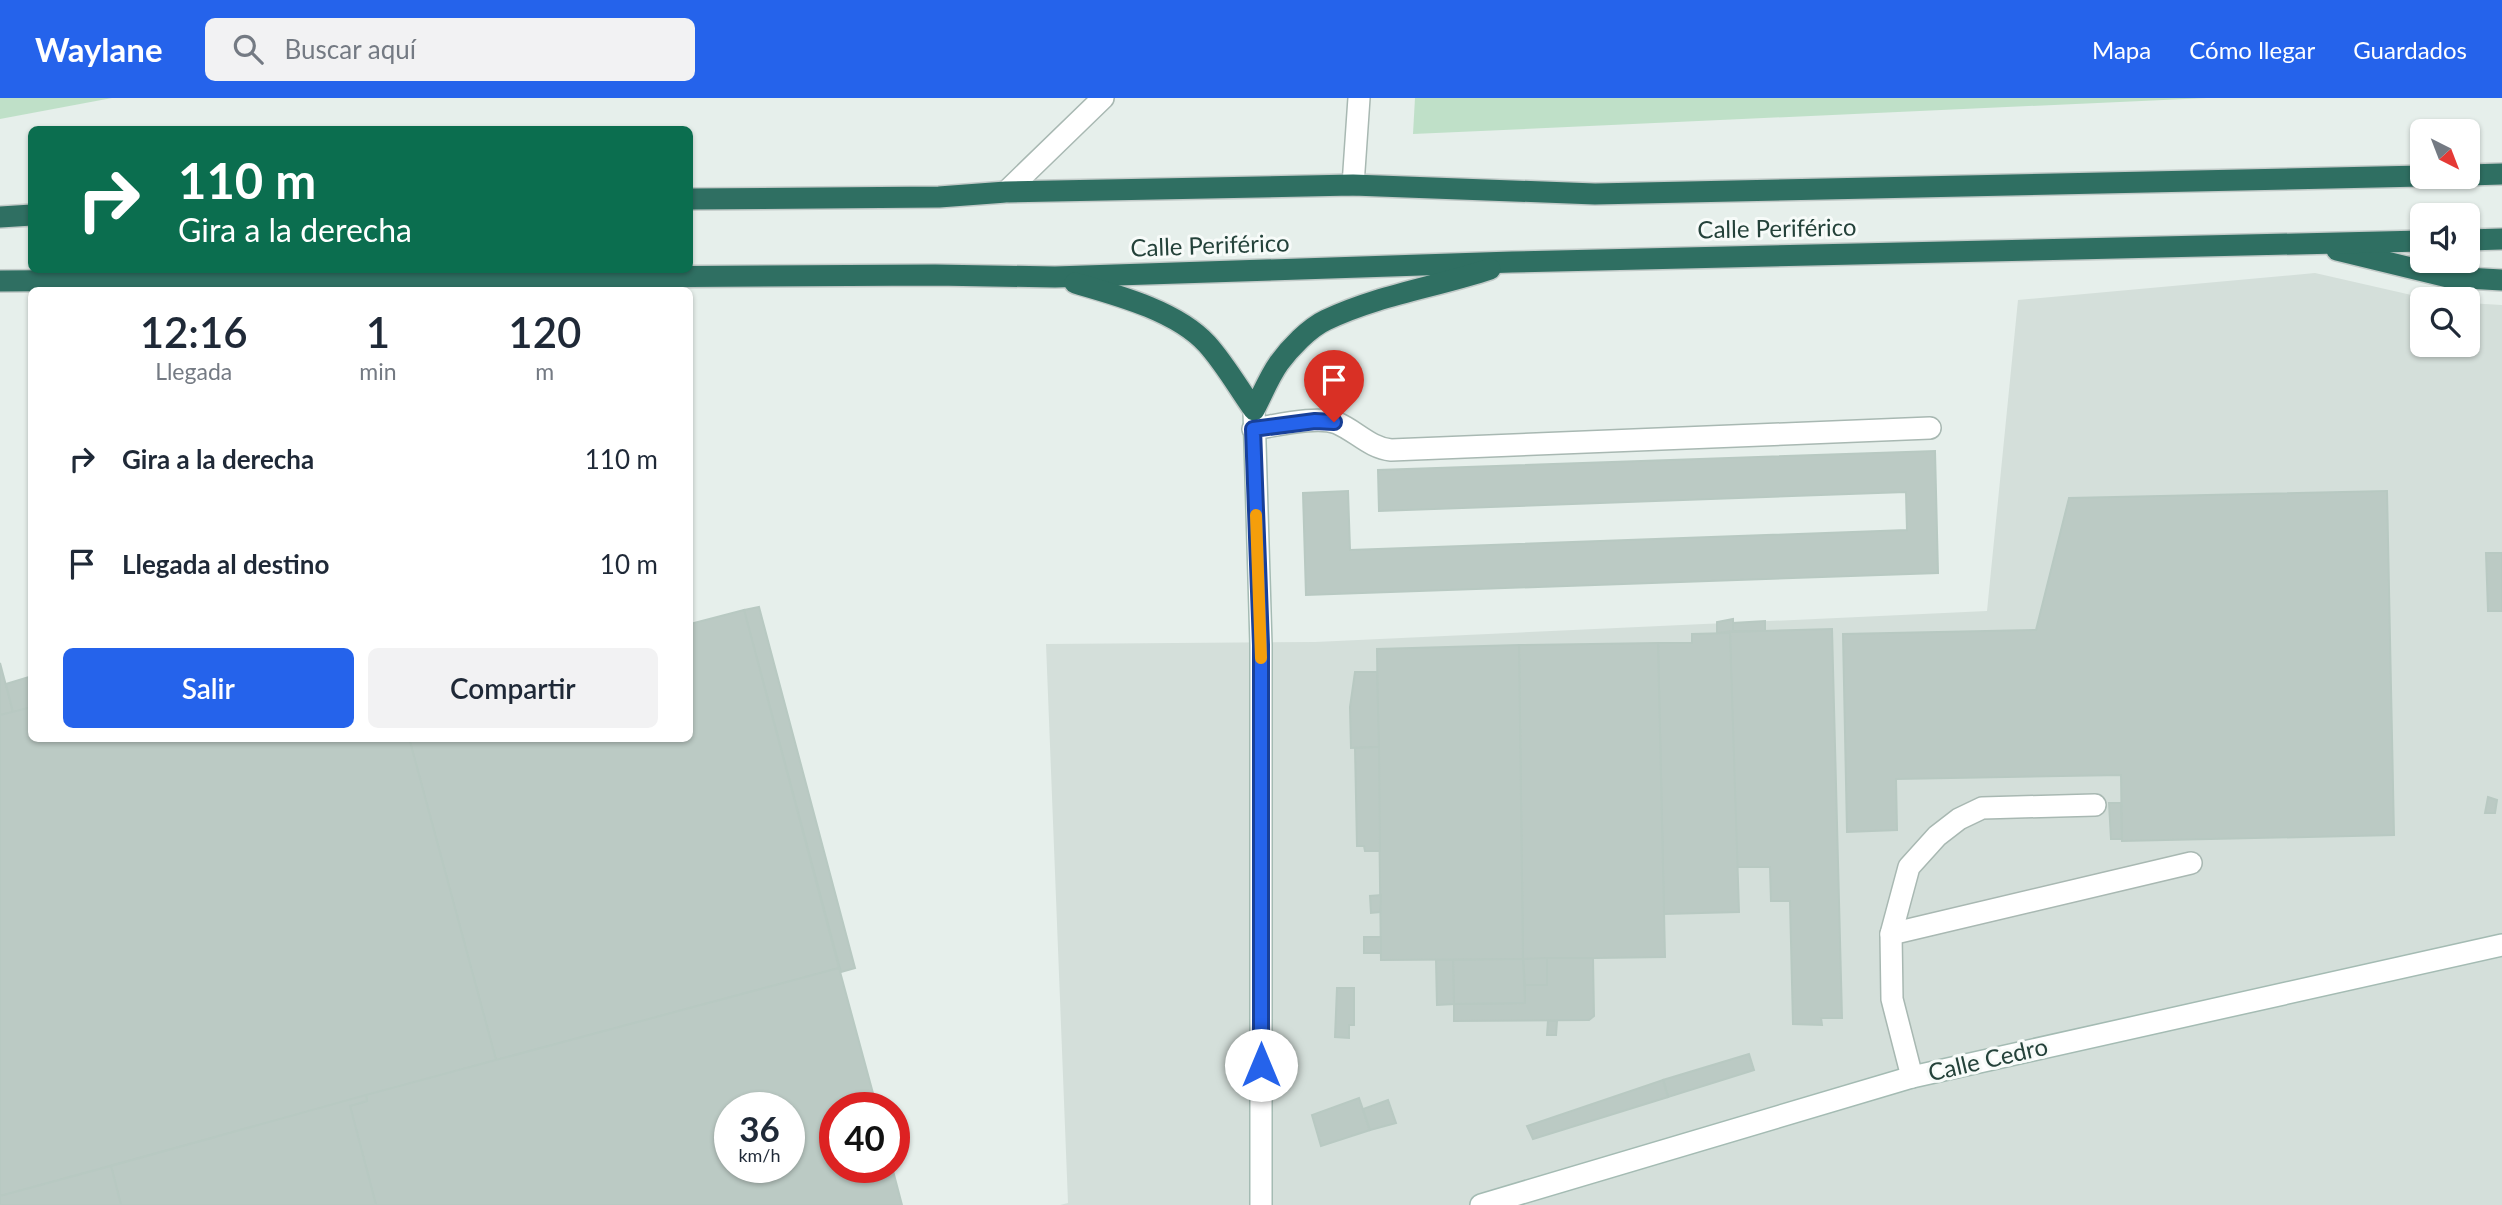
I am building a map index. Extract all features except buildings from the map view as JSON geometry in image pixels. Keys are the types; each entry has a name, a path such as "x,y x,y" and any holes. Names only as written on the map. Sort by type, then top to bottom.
{"highway":[{"path":"2480,175 2502,174"},
{"name":"Calle Periférico","path":"693,199 939,198 1006,192 1353,185 1595,194 2410,176"},
{"path":"0,217 28,215"},
{"path":"2480,240 2502,239"},
{"name":"Calle Periférico","path":"0,281 935,275 1055,277 1512,262 2410,241"},
{"path":"2311,243 2448,277 2502,280"},
{"path":"1254,419 1278,363 1300,340 1324,321 1378,300 1450,282 1512,262"},
{"path":"1055,277 1124,297 1177,321 1206,343 1254,419"}],"street":[{"path":"1006,192 1103,98"},
{"path":"1353,185 1359,98"},
{"path":"1261,1205 1261,645 1254,419 1334,422 1378,449 1391,450 1930,428"},
{"path":"1913,1077 1892,999 1891,934 1909,867 1937,836 1959,818 1982,808 2095,805"},
{"path":"1891,934 2191,863"},
{"name":"Calle Cedro","path":"1481,1205 1913,1077 2502,946"}],"shaded area":[{"path":"2315,273 2410,295 2410,357 2480,357 2480,304 2502,305 2502,1205 1060,1205 1068,1203 1046,644 1315,642 1987,611 2018,300"}],"green space":[{"path":"0,98 112,98 0,119"},
{"path":"1415,98 2207,98 1413,134"}],"slow traffic":[{"path":"1256,515 1261,658"}],"route":[{"path":"1261,1065 1261,645 1253,429 1315,421 1334,422"}]}
